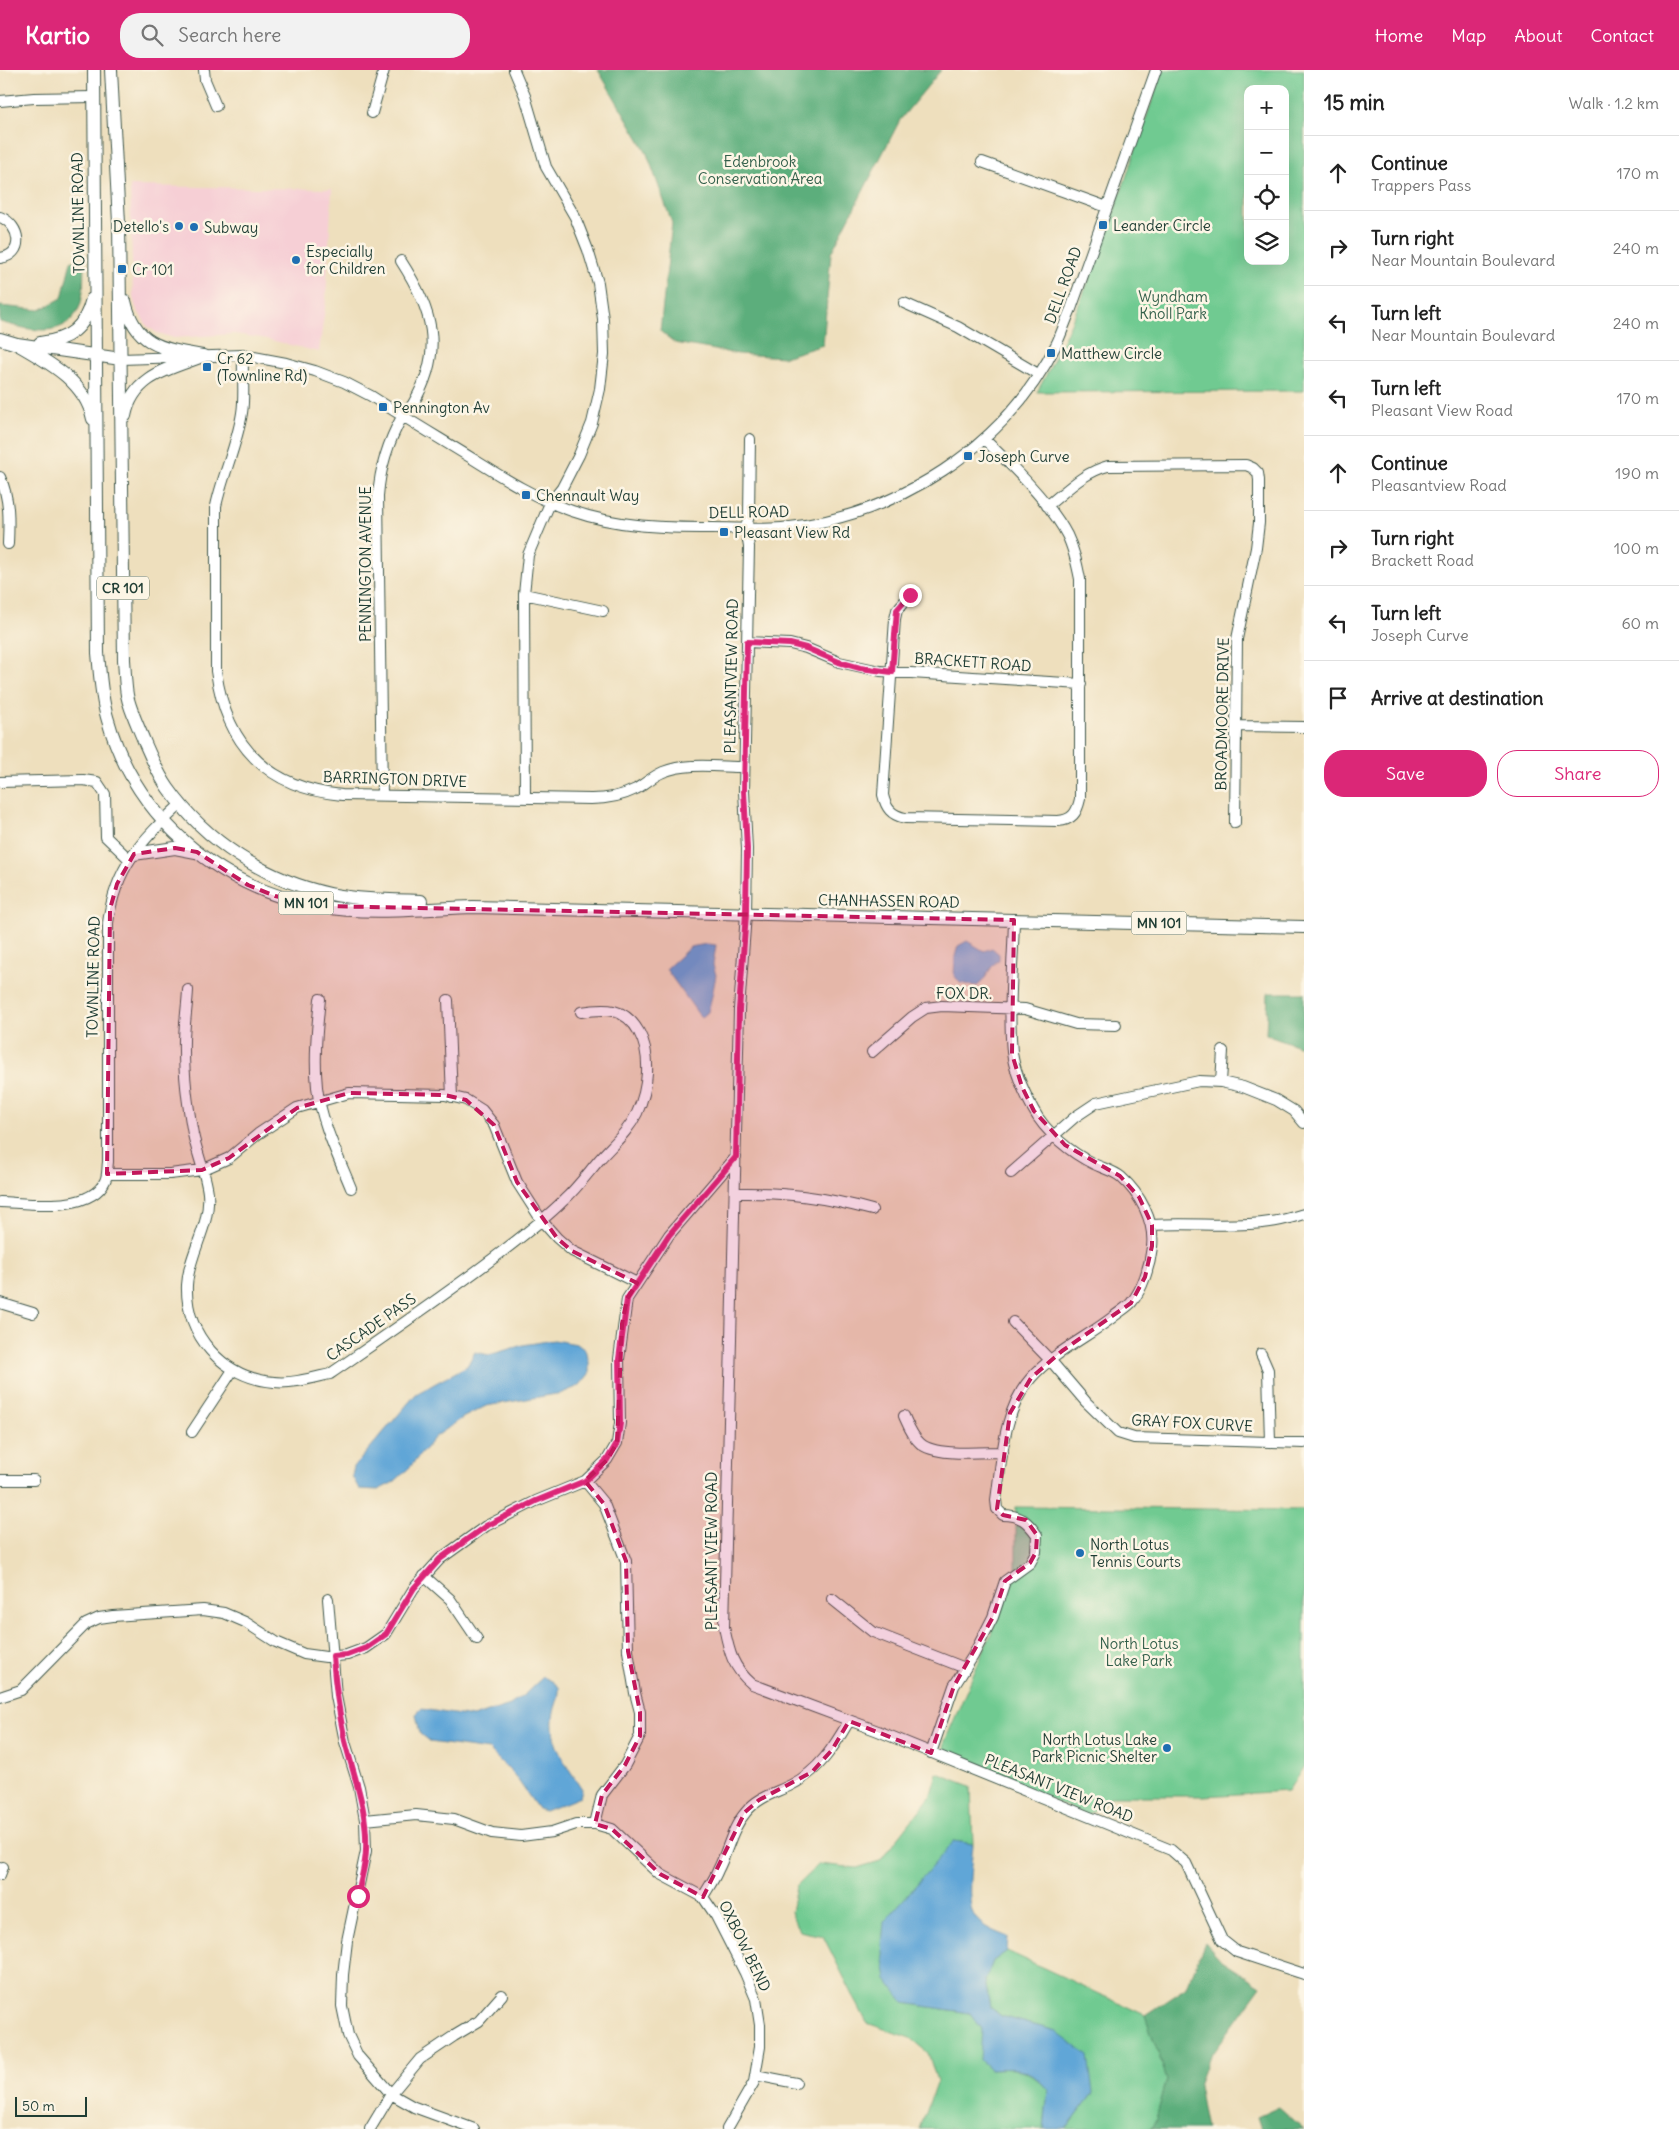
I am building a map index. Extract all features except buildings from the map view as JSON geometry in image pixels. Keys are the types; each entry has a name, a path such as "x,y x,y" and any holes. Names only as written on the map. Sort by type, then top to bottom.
{"main road":[{"name":"TOWNLINE ROAD","path":"94,70 96,356"},
{"path":"110,70 119,223 121,359"},
{"path":"17,344 55,341 75,331 87,314 95,282"},
{"path":"120,282 127,310 138,332 159,347 203,356"},
{"name":"CR 101","path":"0,340 121,359 124,660 127,694 151,758 168,788 181,804"},
{"name":"CR 101","path":"17,344 55,366 71,381 84,396 91,412 96,434"},
{"name":"CR 101","path":"96,356 98,653 100,684 107,716 124,760 135,781 163,821"},
{"path":"121,443 126,413 131,399 142,382 203,356"},
{"name":"MN 101","path":"181,804 216,839 241,858 260,869 292,882 330,894 373,900 424,902 473,907"},
{"name":"MN 101","path":"163,821 197,852 248,885 275,896 317,906 375,909 473,907"},
{"path":"132,857 175,848 197,852"},
{"name":"CHANHASSEN ROAD","path":"473,907 1304,927"}],"street":[{"path":"204,70 204,80 216,106"},
{"path":"372,113 384,70"},
{"path":"514,70 525,96 546,167 575,217 588,250 598,283 603,319 604,354 600,389 592,423 579,455 562,488 550,502 528,555 524,594 525,798"},
{"name":"DELL ROAD","path":"121,359 243,355 314,370 344,382 514,484 550,502 607,521 641,526 746,528 798,525 843,516 863,510 916,487 937,475 984,439 1004,419 1038,374 1056,345 1071,309 1156,70"},
{"path":"0,102 34,98 93,97"},
{"path":"982,162 1108,207"},
{"path":"0,217 9,220 16,228 18,237 16,246 11,253 0,258"},
{"name":"PENNINGTON AVENUE","path":"382,796 378,496 380,474 386,451 402,416 413,404 424,381 430,361 432,341 430,321 425,302 401,261"},
{"path":"904,303 966,331 1038,374"},
{"name":"BARRINGTON DRIVE","path":"243,355 243,410 237,437 221,484 216,506 216,671 225,713 247,750 262,766 300,787 320,793 382,796 606,799 636,789 662,772 675,768 692,766 744,767"},
{"name":"PLEASANTVIEW ROAD","path":"746,914 747,849 744,810 744,767 749,547 746,528 749,515 750,439"},
{"path":"910,595 897,610 883,795 889,811 896,816 905,818 1058,821 1066,820 1074,815 1080,799 1080,579 1075,556 1066,535 1047,506 984,439"},
{"name":"BROADMOORE DRIVE","path":"1047,506 1095,469 1108,466 1246,465 1258,473 1256,548 1238,639 1235,823"},
{"path":"0,477 7,498 9,518 8,544"},
{"path":"524,594 603,611"},
{"name":"BRACKETT ROAD","path":"747,642 790,644 860,668 892,672 1080,684"},
{"path":"1237,726 1304,727"},
{"path":"0,782 83,780 98,782 105,794 106,837 132,857"},
{"name":"TOWNLINE ROAD","path":"107,1174 108,923 117,884 132,857 163,821 181,804"},
{"name":"PLEASANT VIEW ROAD","path":"746,914 739,1010 724,1627 728,1645 740,1673 752,1684 931,1753 1171,1850 1186,1864 1193,1876 1222,1940 1236,1952 1304,1974"},
{"path":"931,1753 954,1686 993,1617 1005,1581 1030,1563 1036,1552 1037,1535 1026,1520 1013,1515 1003,1515 996,1509 1010,1413 1031,1378 1062,1351 1131,1303 1145,1277 1152,1246 1152,1225 1139,1197 1120,1176 1092,1163 1055,1136 1034,1111 1022,1087 1012,1054 1011,1008 1014,920"},
{"name":"CASCADE PASS","path":"188,990 184,1050 187,1097 208,1190 209,1208 189,1271 188,1298 194,1324 208,1349 232,1370 246,1376 274,1382 303,1380 330,1374 475,1272 542,1221 566,1199 601,1157 625,1133 637,1113 644,1095 646,1049 634,1024 621,1013 604,1008 580,1012"},
{"path":"320,999 317,1036 317,1087 336,1151 351,1188"},
{"path":"448,1000 452,1097"},
{"name":"FOX DR.","path":"872,1052 926,1008 942,1006 1025,1009 1076,1024 1116,1025"},
{"path":"1221,1082 1223,1051"},
{"path":"1012,1173 1075,1117 1096,1103 1199,1081 1221,1082 1243,1087 1276,1100 1294,1111 1304,1123"},
{"path":"0,1202 51,1204 81,1200 94,1194 100,1188 107,1174 170,1174 202,1170 229,1158 258,1134 297,1108 349,1093 445,1095 466,1100 482,1110 494,1125 517,1182 542,1221 572,1251 637,1283"},
{"path":"0,1698 21,1690 86,1624 99,1618 203,1610 224,1612 245,1622 276,1642 304,1654 333,1656 347,1655 366,1648 386,1634 414,1588 440,1559 486,1526 536,1501 585,1481 607,1460 617,1443 620,1423 619,1359 622,1324 627,1299 669,1235 736,1157"},
{"path":"735,1193 771,1192 798,1194 872,1210"},
{"path":"1152,1225 1176,1223 1240,1225 1270,1222 1304,1214"},
{"path":"0,1303 33,1313"},
{"name":"GRAY FOX CURVE","path":"1012,1322 1086,1402 1118,1433 1134,1438 1304,1443"},
{"path":"1261,1354 1268,1370 1270,1442"},
{"path":"192,1432 232,1370"},
{"path":"904,1416 912,1434 920,1443 930,1449 966,1452 1004,1452"},
{"path":"0,1480 34,1480"},
{"path":"585,1481 604,1504 626,1561 628,1651 640,1712 640,1736 626,1765 602,1795 595,1824"},
{"path":"424,1576 450,1599 477,1639"},
{"path":"328,1599 336,1696 365,1820 366,1851 347,1941 342,1975 342,2006 348,2035 358,2056 391,2094 414,2107 474,2129"},
{"path":"832,1600 873,1632 965,1668"},
{"path":"703,1897 718,1870 731,1836 745,1812 759,1800 791,1785 812,1772 832,1750 849,1721"},
{"name":"OXBOW BEND","path":"365,1820 416,1815 454,1819 492,1833 521,1836 552,1832 576,1824 595,1824 612,1829 660,1874 703,1897 716,1916 745,1973 756,1999 760,2025 760,2047 754,2082 727,2129"},
{"path":"370,2129 391,2094 420,2059 479,2021 502,1995"},
{"path":"755,2075 796,2083"}],"highlighted area":[{"path":"175,848 197,852 248,885 275,896 322,906 1014,920 1012,1054 1022,1087 1034,1111 1065,1145 1120,1176 1139,1197 1152,1225 1152,1246 1145,1277 1131,1303 1062,1351 1031,1378 1010,1413 997,1509 1003,1515 1026,1520 1037,1535 1036,1552 1030,1563 1005,1581 993,1617 954,1686 931,1753 849,1721 832,1750 812,1772 759,1800 745,1812 703,1897 660,1874 612,1829 595,1824 602,1795 625,1765 640,1736 640,1712 628,1651 626,1561 604,1504 585,1481 607,1460 617,1443 622,1324 627,1299 637,1283 572,1251 557,1238 517,1182 494,1125 466,1100 445,1095 349,1093 297,1108 229,1158 202,1170 107,1174 110,909 117,884 134,854"}],"shaded area":[{"path":"130,186 332,189 326,300 319,352 262,338 234,334 174,338 157,333 147,326 136,308 133,298"}],"green space":[{"name":"Edenbrook Conservation Area","path":"598,70 941,70 900,120 831,253 823,345 784,357 738,354 675,343 660,331 672,223 646,151"},
{"name":"Wyndham Knoll Park","path":"1163,70 1304,70 1304,391 1037,392 1075,314 1106,234"},
{"path":"71,261 84,262 82,297 79,308 64,325 44,330 0,322 0,306 40,310 62,298"},
{"path":"1268,993 1304,993 1304,1048 1266,1034"},
{"name":"North Lotus Lake Park","path":"1016,1507 1304,1510 1304,1766 1288,1791 1204,1796 1113,1796 1087,1816 954,1756 944,1749 945,1741 1004,1603 1008,1584 1016,1577"},
{"path":"937,1773 971,1786 973,1844 954,1841 904,2003 970,2013 982,2029 990,2069 1022,2070 1034,2077 1048,2090 1044,2129 920,2129 937,2081 928,2053 910,2038 867,2023 823,1936 799,1931 791,1912 796,1886 819,1864 857,1868 880,1861 930,1797"},
{"path":"1205,1942 1222,1961 1261,1986 1207,2061 1198,2085 1206,2129 1151,2129 1156,2119 1167,2079 1145,2015 1187,1987"},
{"path":"1007,1951 1145,2015 1167,2079 1156,2119 1151,2129 1066,2129 1093,2093 1056,2031 1001,2016 990,2007 985,1981 993,1961"},
{"path":"1279,2107 1304,2129 1261,2129 1257,2117"}],"water":[{"path":"967,941 984,951 992,948 999,954 999,960 977,986 960,983 954,975 955,956 958,946"},
{"path":"707,944 716,945 713,965 716,975 708,1012 701,1018 666,969 690,947"},
{"path":"554,1340 577,1344 585,1350 589,1361 589,1374 579,1386 562,1393 486,1406 464,1417 435,1437 409,1468 394,1482 378,1490 359,1489 352,1476 354,1467 416,1394 467,1366 475,1352 489,1355 523,1345"},
{"path":"543,1677 559,1687 559,1695 554,1710 553,1729 561,1756 582,1789 580,1797 545,1811 538,1809 515,1776 489,1750 430,1742 420,1734 416,1714 421,1709 473,1717 510,1705"},
{"path":"954,1841 973,1844 970,1902 975,1917 986,1927 1008,1937 1007,1951 993,1961 985,1981 990,2007 1001,2016 1056,2031 1088,2056 1093,2093 1066,2129 1044,2129 1048,2090 1034,2076 1016,2069 990,2069 980,2060 982,2029 970,2013 904,2003 887,1980 882,1945 884,1922"}],"place":[{"name":"Leander Circle","path":"1103,225"},
{"name":"Detello's","path":"179,226"},
{"name":"Subway","path":"194,227"},
{"name":"Especially for Children","path":"296,260"},
{"name":"Cr 101","path":"122,269"},
{"name":"Matthew Circle","path":"1051,353"},
{"name":"Cr 62 (Townline Rd)","path":"207,367"},
{"name":"Pennington Av","path":"383,407"},
{"name":"Joseph Curve","path":"968,456"},
{"name":"Chennault Way","path":"526,495"},
{"name":"Pleasant View Rd","path":"724,532"},
{"name":"North Lotus Tennis Courts","path":"1080,1553"},
{"name":"North Lotus Lake Park Picnic Shelter","path":"1167,1748"}],"route":[{"path":"358,1896 366,1851 365,1820 336,1696 333,1656 347,1655 366,1648 386,1634 414,1588 440,1559 486,1526 536,1501 585,1481 607,1460 617,1443 620,1423 619,1359 622,1324 627,1299 644,1270 669,1235 736,1157 739,1010 746,914 747,849 744,791 747,642 790,644 860,668 892,672 897,610 910,595"}]}
